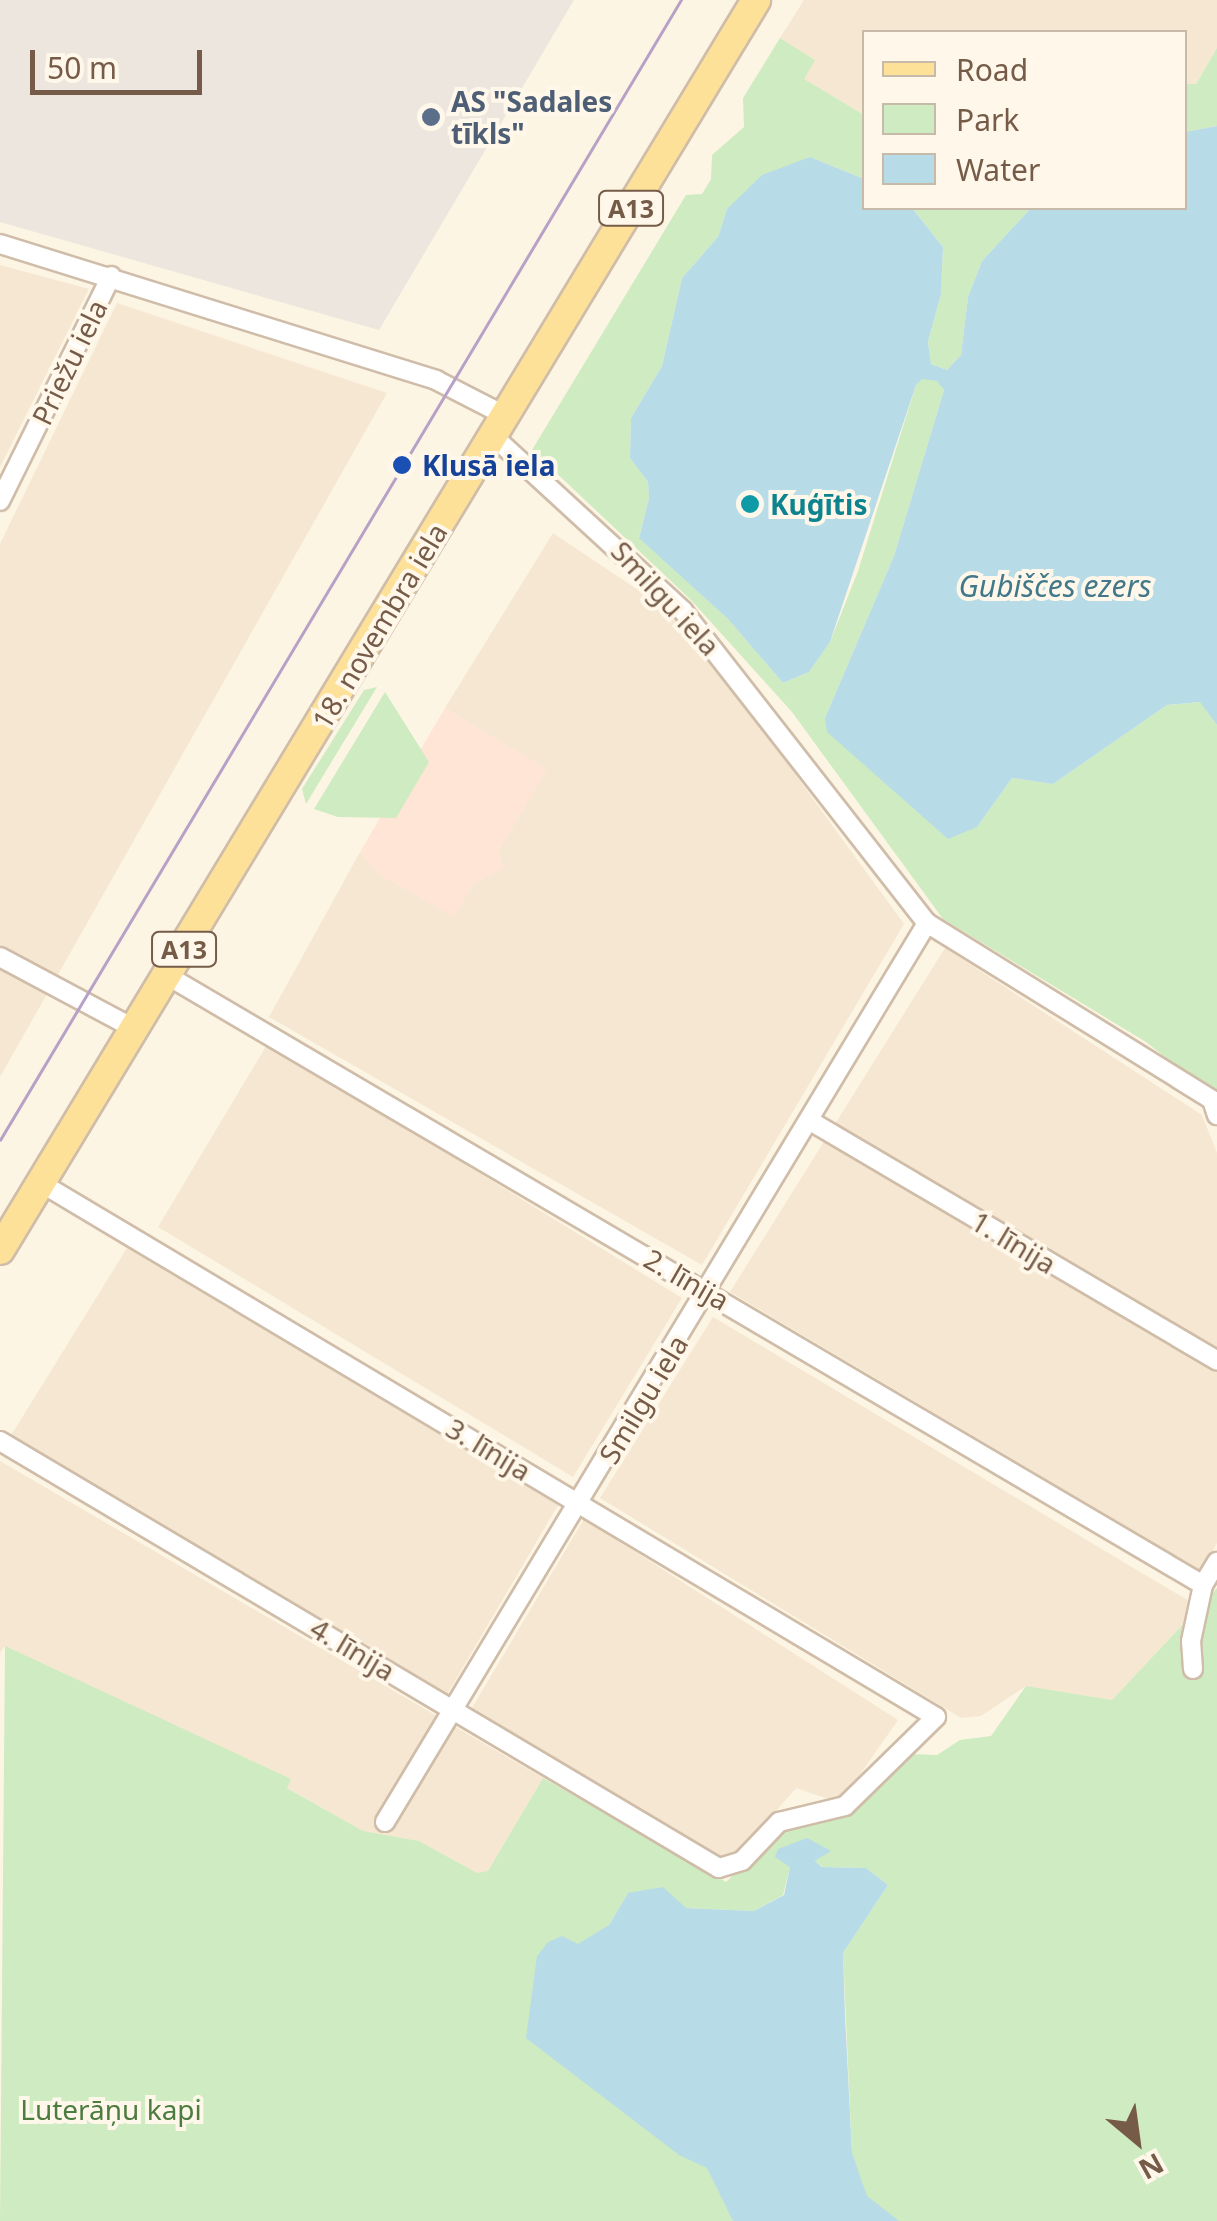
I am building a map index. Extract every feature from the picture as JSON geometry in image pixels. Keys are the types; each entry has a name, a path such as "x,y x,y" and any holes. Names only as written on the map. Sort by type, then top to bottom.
{"main road":[{"name":"18. novembra iela","path":"2,1243 168,976 756,0"}],"street":[{"path":"0,244 436,380 500,426"},
{"name":"Priežu iela","path":"0,500 111,276"},
{"name":"Smilgu iela","path":"500,426 684,611 928,922 1214,1108"},
{"name":"Smilgu iela","path":"386,1822 812,1122 928,922"},
{"path":"0,957 135,1029"},
{"name":"2. līnija","path":"168,976 1203,1585"},
{"name":"1. līnija","path":"812,1122 1217,1361"},
{"name":"3. līnija","path":"41,1182 936,1716 845,1806 779,1822 742,1861 719,1868 704,1860"},
{"name":"4. līnija","path":"0,1441 704,1860"},
{"path":"1193,1669 1190,1640 1203,1608 1203,1585 1217,1562"}],"shaded area":[{"path":"0,0 574,0 379,330 0,222"},
{"path":"804,0 1217,0 1217,48 1195,85 1187,84 1187,30 862,30 862,114 803,79 814,59 780,38"},
{"path":"0,265 89,289 0,467"},
{"path":"117,303 387,393 0,1077 0,544"},
{"path":"553,533 683,620 904,924 702,1265 269,1017 360,852 379,875 474,884 504,868 498,852 546,769 445,708"},
{"path":"445,708 547,769 498,852 505,868 474,884 454,917 379,875 360,852"},
{"path":"945,948 1202,1115 1217,1153 1217,1543 1202,1571 730,1292"},
{"path":"268,1043 682,1298 573,1477 158,1227"},
{"path":"127,1248 558,1505 445,1698 10,1437"},
{"path":"713,1317 1199,1607 1112,1700 1026,1686 981,1716 961,1718 600,1498"},
{"path":"0,1461 543,1778 488,1871 477,1873 419,1841 363,1831 286,1787 291,1779 4,1647 0,1653"},
{"path":"584,1519 898,1720 840,1803 796,1788 731,1862 469,1713"}],"green space":[{"path":"780,38 815,60 804,79 862,114 862,178 810,157 727,209 718,237 682,278 662,366 631,418 630,458 648,482 649,498 639,537 728,619 783,683 809,672 830,642 858,571 916,385 922,378 938,381 944,390 894,556 825,718 977,827 1012,778 1053,784 1167,705 1201,702 1217,725 1217,1098 1146,1042 943,919 792,712 691,600 532,450 686,195 702,194 711,179 712,155 744,127 743,98"},
{"path":"1217,48 1217,126 1187,132 1187,84 1196,84"},
{"path":"914,210 1029,210 982,261 968,297 961,355 947,370 931,364 928,342 941,294 943,247"},
{"path":"377,687 306,804 302,789 364,690"},
{"path":"385,692 429,762 396,818 338,817 314,809"},
{"name":"Luterāņu kapi","path":"1217,1588 1217,2221 0,2221 5,1646 291,1779 287,1788 363,1831 419,1841 477,1873 488,1871 543,1778 726,1882 782,1829 837,1818 912,1754 937,1755 960,1740 991,1736 1026,1686 1112,1700","holes":["830,1851 815,1861 823,1867 866,1868 888,1885 843,1953 852,2153 708,2168 660,2140 609,1925 628,1893 686,1908 754,1911 783,1895 790,1867"]}],"water":[{"name":"Gubiščes ezers","path":"1217,126 1217,725 1200,702 1167,705 1053,784 1012,778 977,827 948,839 827,732 825,718 894,556 944,390 937,381 922,379 916,385 830,642 809,672 783,683 728,619 639,538 649,498 648,482 630,458 631,418 662,366 682,278 718,237 727,209 762,175 810,157 862,178 862,210 914,210 943,247 941,294 928,342 931,364 947,370 961,355 968,297 982,261 1029,210 1187,210 1187,132"},
{"path":"807,1838 831,1851 815,1861 822,1867 866,1868 888,1885 843,1953 845,2015 852,2153 867,2196 899,2221 733,2221 707,2168 679,2155 526,2038 537,1956 548,1942 562,1936 578,1944 609,1925 628,1893 663,1887 686,1908 754,1911 784,1895 790,1867 775,1857 778,1849"}],"tram line":[{"path":"0,1140 681,0"}],"place":[{"name":"AS \"Sadales tīkls\"","path":"431,117"},
{"name":"Klusā iela","path":"402,465"},
{"name":"Kuģītis","path":"750,504"}]}
